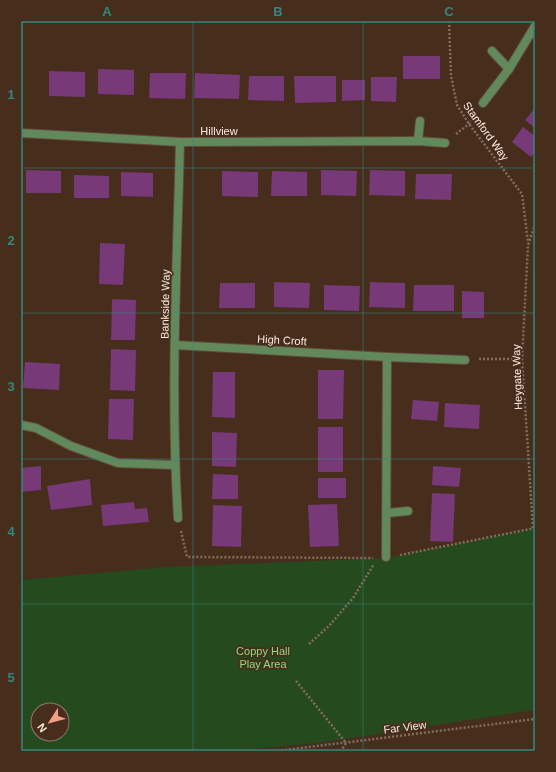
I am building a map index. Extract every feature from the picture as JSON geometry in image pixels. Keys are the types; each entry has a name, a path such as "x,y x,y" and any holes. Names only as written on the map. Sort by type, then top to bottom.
{"street":[{"path":"483,103 509,69 535,26"},
{"path":"492,51 509,69"},
{"path":"418,140 420,121"},
{"name":"Hillview","path":"21,132 180,142 418,140 445,143"},
{"name":"Bankside Way","path":"178,518 174,465 175,345 180,142"},
{"name":"High Croft","path":"175,345 465,360"},
{"path":"386,557 387,357"},
{"path":"21,425 36,428 71,446 118,463 174,465"},
{"path":"387,513 408,511"}],"path":[{"name":"Stamford Way","path":"449,21 450,76 457,105 469,124 522,194 528,245"},
{"name":"Heygate Way","path":"534,528 522,359 528,245 535,225"},
{"path":"465,360 522,359"},
{"path":"178,518 187,557 378,558 353,598 329,626 309,644"},
{"path":"386,557 534,528"},
{"path":"296,681 346,743 342,751"},
{"name":"Far View","path":"277,751 535,719"}],"green space":[{"name":"Coppy Hall Play Area","path":"535,528 535,710 325,742 235,751 21,751 21,580 165,567 388,558"}],"building":[{"path":"403,56 440,56 440,79 403,79"},
{"path":"98,69 134,70 134,95 98,94"},
{"path":"49,71 85,72 85,97 49,96"},
{"path":"150,73 186,73 185,99 149,98"},
{"path":"195,73 240,75 239,99 194,98"},
{"path":"249,76 284,76 284,101 248,100"},
{"path":"294,76 336,76 336,102 295,103"},
{"path":"371,77 397,77 396,102 371,101"},
{"path":"342,80 365,80 365,100 342,101"},
{"path":"535,108 535,128 525,120"},
{"path":"523,127 535,136 535,152 531,157 512,142"},
{"path":"26,170 61,171 61,193 26,193"},
{"path":"321,170 357,171 356,196 321,195"},
{"path":"370,170 405,171 405,196 369,195"},
{"path":"222,171 258,172 258,197 222,196"},
{"path":"272,171 307,172 307,196 271,196"},
{"path":"121,172 153,173 153,197 121,196"},
{"path":"416,174 452,174 451,200 415,199"},
{"path":"74,175 109,176 109,198 74,198"},
{"path":"100,243 125,244 123,285 99,284"},
{"path":"274,282 310,283 309,308 274,307"},
{"path":"370,282 405,283 405,308 369,307"},
{"path":"220,283 255,283 255,308 219,308"},
{"path":"324,285 360,286 359,311 324,310"},
{"path":"414,285 454,285 454,311 413,311"},
{"path":"462,291 484,292 484,318 462,318"},
{"path":"112,299 136,300 135,340 111,340"},
{"path":"111,349 136,350 135,391 110,390"},
{"path":"25,362 60,364 59,390 23,388"},
{"path":"318,370 344,370 343,419 318,419"},
{"path":"213,372 235,372 235,418 212,417"},
{"path":"109,399 134,399 133,440 108,439"},
{"path":"413,400 439,402 437,421 411,419"},
{"path":"445,403 480,405 479,429 444,427"},
{"path":"318,427 343,427 343,472 318,472"},
{"path":"212,432 237,433 236,467 212,466"},
{"path":"41,466 41,490 21,492 21,468"},
{"path":"433,466 461,468 459,487 432,485"},
{"path":"213,474 238,475 238,499 212,499"},
{"path":"318,478 346,478 346,498 318,498"},
{"path":"90,479 92,505 51,510 47,486"},
{"path":"432,493 455,494 453,542 430,541"},
{"path":"134,502 135,509 147,508 149,522 103,526 101,505"},
{"path":"337,504 339,546 310,547 308,505"},
{"path":"213,505 242,506 241,547 212,546"}]}
